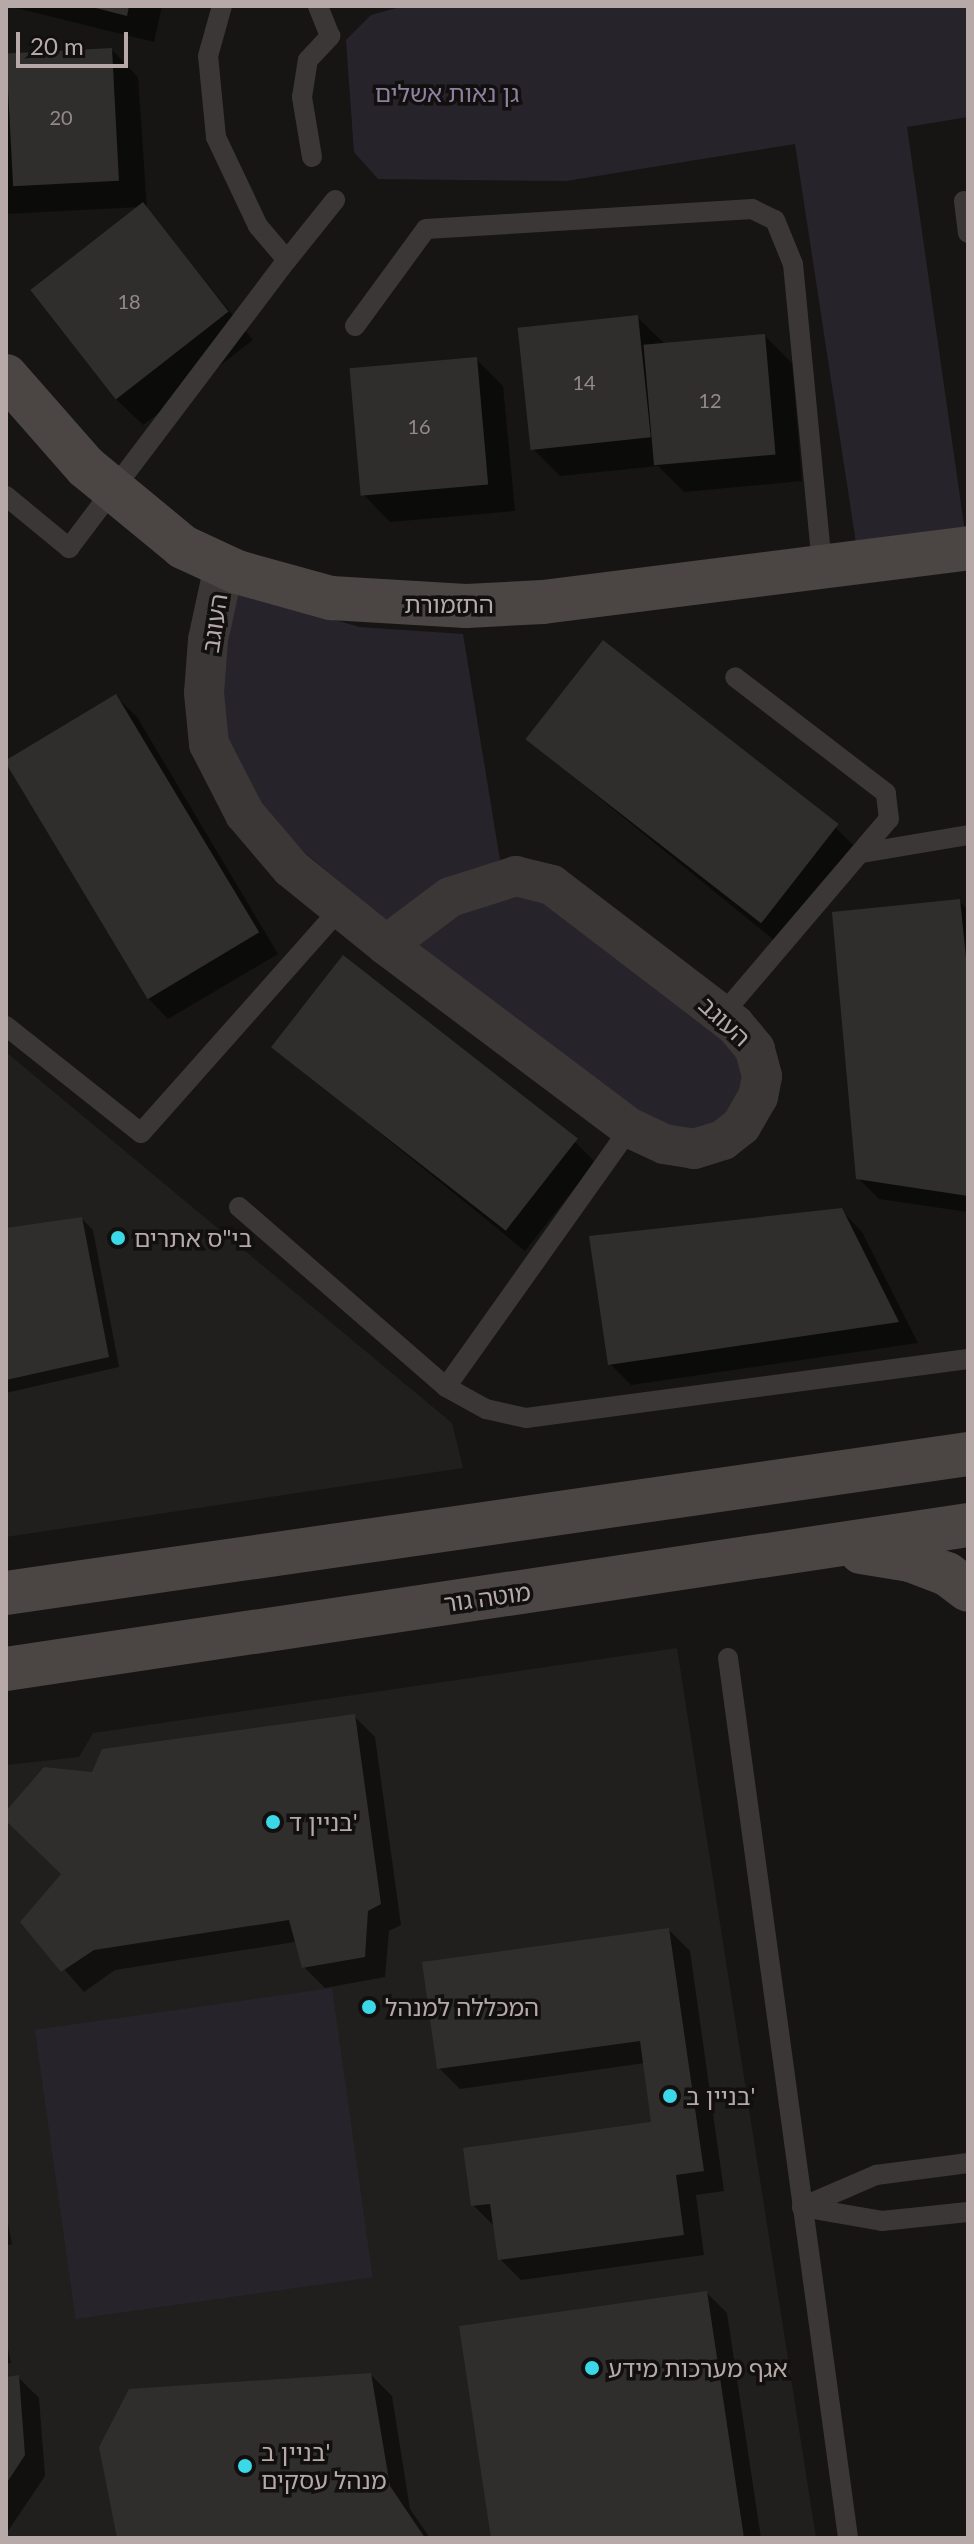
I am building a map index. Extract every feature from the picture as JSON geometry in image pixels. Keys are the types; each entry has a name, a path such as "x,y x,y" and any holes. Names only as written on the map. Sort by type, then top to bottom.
{"main road":[{"name":"התזמורת","path":"6,376 116,493 183,547 224,566 331,598 466,606 543,602 968,548"},
{"path":"6,1593 968,1454"},
{"name":"מוטה גור","path":"6,1669 968,1525"},
{"path":"823,1546 910,1560 947,1574 968,1590"}],"street":[{"name":"העוגב","path":"224,566 208,640 204,693 209,744 245,814 291,868 386,945 630,1128 664,1144 694,1149 723,1140 741,1126 758,1097 762,1076 755,1049 722,1015 552,885 516,876 450,897 386,945"}],"lane":[{"path":"222,6 208,56 216,137 258,226 287,260"},
{"path":"312,157 302,97 308,60 330,36 318,6"},
{"path":"6,496 69,548 116,493 287,260 335,200"},
{"path":"964,201 968,233"},
{"path":"355,326 426,229 752,209 775,220 793,264 822,567"},
{"path":"722,1015 889,819 886,793 735,677"},
{"path":"862,853 968,835"},
{"path":"6,1026 141,1133 341,908"},
{"path":"446,1387 630,1128"},
{"path":"239,1207 446,1387 486,1409 526,1418 968,1359"},
{"path":"728,1658 848,2538"},
{"path":"802,2207 876,2175 968,2163"},
{"path":"802,2207 882,2221 968,2212"}],"shaded area":[{"name":"בי\"ס אתרים","path":"6,1052 452,1423 463,1468 6,1537"},
{"name":"המכללה למנהל","path":"677,1648 816,2538 6,2538 6,1765 79,1757 93,1733"}],"green space":[{"name":"גן נאות אשלים","path":"404,6 968,6 968,117 907,127 965,532 856,543 795,144 566,181 378,179 354,152 346,40 371,15"},
{"path":"237,590 359,627 463,634 500,860 449,883 392,925 305,853 248,797 225,754 222,679"},
{"path":"517,887 547,895 728,1032 751,1076 718,1131 667,1134 404,945 455,906"},
{"path":"332,1988 373,2277 76,2319 35,2030"}],"building":[{"path":"88,6 129,6 127,16"},
{"path":"112,48 119,181 13,186 6,54"},
{"path":"143,202 229,312 116,400 30,290"},
{"path":"638,315 651,437 531,450 518,328"},
{"path":"765,334 776,455 654,465 643,345"},
{"path":"477,357 488,485 361,496 349,368"},
{"path":"603,640 839,824 761,923 525,739"},
{"path":"116,694 259,932 148,999 6,763 6,760"},
{"path":"960,899 968,977 968,1196 856,1179 832,912"},
{"path":"343,955 578,1138 506,1231 271,1047"},
{"path":"842,1208 899,1322 608,1365 589,1236"},
{"path":"82,1217 109,1357 6,1380 6,1228"},
{"path":"355,1714 381,1904 368,1911 365,1957 302,1968 289,1920 94,1950 61,1972 20,1922 61,1874 6,1821 6,1811 44,1767 92,1772 102,1749"},
{"name":"בניין ב'","path":"669,1928 704,2171 676,2175 684,2235 498,2260 490,2204 471,2206 463,2148 651,2122 640,2041 437,2069 422,1962"},
{"path":"707,2291 744,2538 491,2538 459,2326"},
{"name":"בניין ב' מנהל עסקים","path":"371,2373 390,2486 425,2538 117,2538 99,2447 129,2389"},
{"path":"19,2375 25,2455 6,2484 6,2377"}],"place":[{"name":"בי\"ס אתרים","path":"118,1238"},
{"name":"בניין ד'","path":"273,1822"},
{"name":"המכללה למנהל","path":"369,2007"},
{"name":"בניין ב'","path":"670,2096"},
{"name":"אגף מערכות מידע","path":"592,2368"},
{"name":"בניין ב' מנהל עסקים","path":"245,2466"}]}
